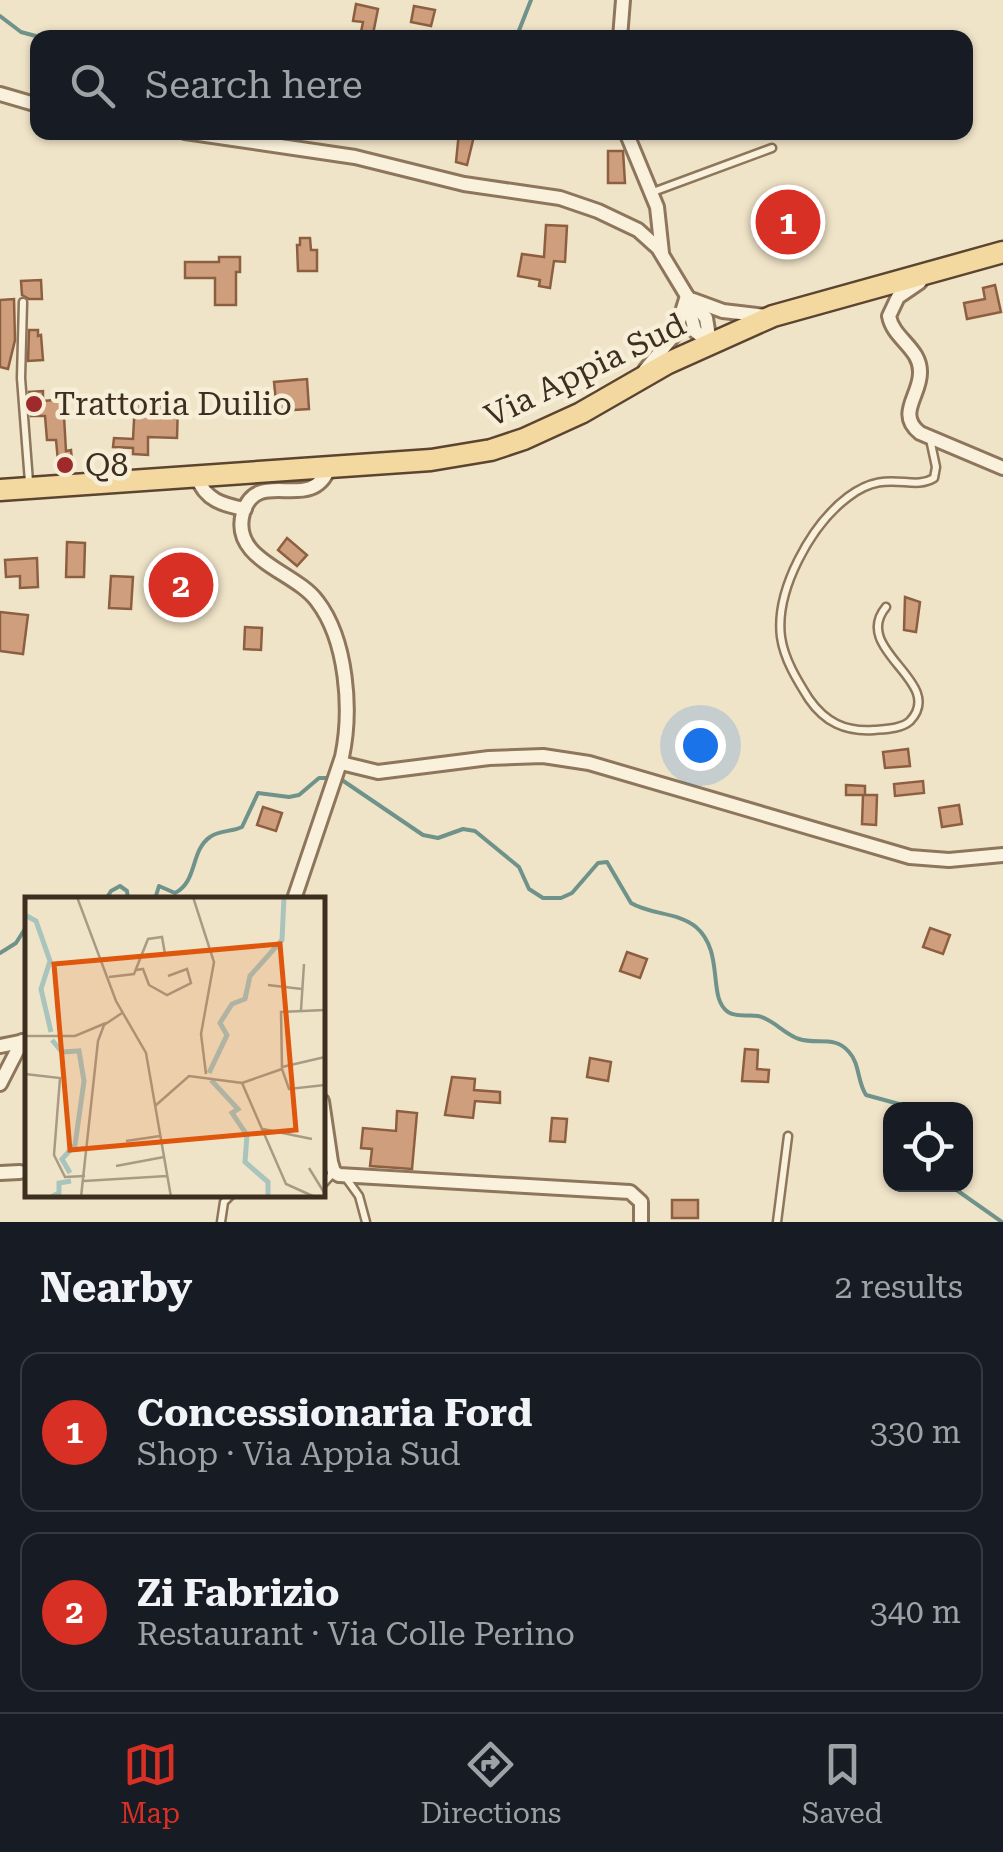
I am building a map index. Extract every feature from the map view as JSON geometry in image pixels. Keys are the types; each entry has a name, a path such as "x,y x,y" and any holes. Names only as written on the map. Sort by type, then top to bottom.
{"main road":[{"name":"Via Appia Sud","path":"0,490 431,460 500,448 570,418 638,378 773,316 1003,252"}],"street":[{"path":"621,30 623,0"},
{"path":"0,94 30,103"},
{"path":"242,140 354,156 458,183 560,198 631,226 662,252 687,296 708,322 710,343"},
{"path":"629,140 652,192 660,221 662,252"},
{"path":"954,266 905,292 896,299 890,314 890,324 914,352 920,367 909,420 917,432 1003,468"},
{"path":"687,296 723,312 773,316"},
{"path":"638,378 675,334 687,296"},
{"path":"295,897 334,784 346,736 338,649 330,623 306,588 257,557 242,530 245,508 262,491 316,488 329,468"},
{"path":"197,477 212,499 245,508"},
{"path":"340,765 382,772 472,759 561,758 617,769 910,857 949,860 1003,854"},
{"path":"0,1046 25,1041"},
{"path":"0,1084 25,1041"},
{"path":"325,1114 339,1174 630,1192 640,1202 642,1222"},
{"path":"0,1173 20,1172"}],"lane":[{"path":"652,192 772,148"},
{"path":"23,302 21,378 30,488"},
{"path":"886,607 877,624 880,641 912,683 916,697 913,716 895,727 859,730 839,726 814,705 784,652 780,624 786,592 816,532 844,500 879,480 924,483 934,478 936,467 930,438"},
{"path":"776,1222 788,1136"},
{"path":"325,1183 339,1174 359,1196 366,1222"},
{"path":"221,1222 224,1202 229,1197"}],"building":[{"path":"356,4 378,9 374,30 361,30 363,22 353,21"},
{"path":"414,6 435,10 431,26 411,22"},
{"path":"458,140 473,140 467,165 456,162"},
{"path":"608,151 623,151 625,183 608,183"},
{"path":"778,207 803,212 798,237 773,232"},
{"path":"546,225 567,226 565,262 554,261 550,288 539,286 540,280 518,276 522,254 544,257"},
{"path":"300,238 310,238 311,250 317,250 317,271 298,271"},
{"path":"219,257 240,257 236,305 215,305 215,278 185,278 185,262 219,262"},
{"path":"41,280 42,299 22,295 21,281"},
{"path":"995,285 1001,312 967,319 964,303 985,299 983,288"},
{"path":"14,299 15,340 8,369 0,367 0,300"},
{"path":"29,330 38,330 38,336 41,335 43,360 28,361"},
{"path":"307,379 309,409 277,411 274,382"},
{"path":"43,391 43,401 63,399 66,451 71,450 73,471 59,472 56,440 47,440 45,416 31,416 29,392"},
{"path":"135,402 178,404 177,438 148,437 148,455 133,454 133,448 113,447 114,438 133,439"},
{"path":"287,538 307,555 297,566 278,550"},
{"path":"67,542 85,543 84,577 66,577"},
{"path":"37,558 38,587 20,588 20,576 6,577 5,560"},
{"path":"193,568 194,601 169,602 168,569"},
{"path":"111,576 133,577 131,609 109,608"},
{"path":"905,597 920,602 916,632 904,630"},
{"path":"0,612 28,615 23,654 0,651"},
{"path":"245,627 262,628 261,650 244,649"},
{"path":"908,749 910,766 885,768 883,752"},
{"path":"923,781 924,793 895,796 894,784"},
{"path":"846,785 865,786 865,795 877,795 876,825 862,824 863,795 846,795"},
{"path":"959,805 962,824 942,827 939,808"},
{"path":"263,807 282,813 276,831 257,825"},
{"path":"930,928 950,935 943,954 923,947"},
{"path":"627,952 647,959 640,978 620,971"},
{"path":"745,1049 758,1050 757,1069 769,1070 768,1082 742,1081"},
{"path":"590,1058 611,1062 608,1081 587,1077"},
{"path":"452,1077 475,1079 474,1090 500,1092 500,1103 475,1101 473,1118 445,1115"},
{"path":"397,1111 417,1113 412,1169 370,1166 372,1149 361,1148 363,1128 396,1131"},
{"path":"552,1118 567,1119 565,1142 550,1141"},
{"path":"672,1200 698,1200 698,1218 672,1218"}],"waterway":[{"path":"519,30 531,0"},
{"path":"0,16 30,34"},
{"path":"156,897 159,886 175,893 182,888 204,843 217,833 242,827 258,793 289,797 299,795 319,778 339,778 423,835 438,838 463,829 475,831 519,867 529,889 543,898 561,898 572,893 598,863 607,862 631,903 689,922 705,937 718,996 728,1012 763,1018 799,1039 844,1047 853,1057 866,1095 892,1102"},
{"path":"107,897 120,886 128,897"},
{"path":"0,953 16,943 25,929"},
{"path":"959,1192 1002,1222"}],"place":[{"name":"Concessionaria Ford","path":"788,222"},
{"name":"Trattoria Duilio","path":"34,404"},
{"name":"Q8","path":"65,465"},
{"name":"Zi Fabrizio","path":"181,585"}]}
